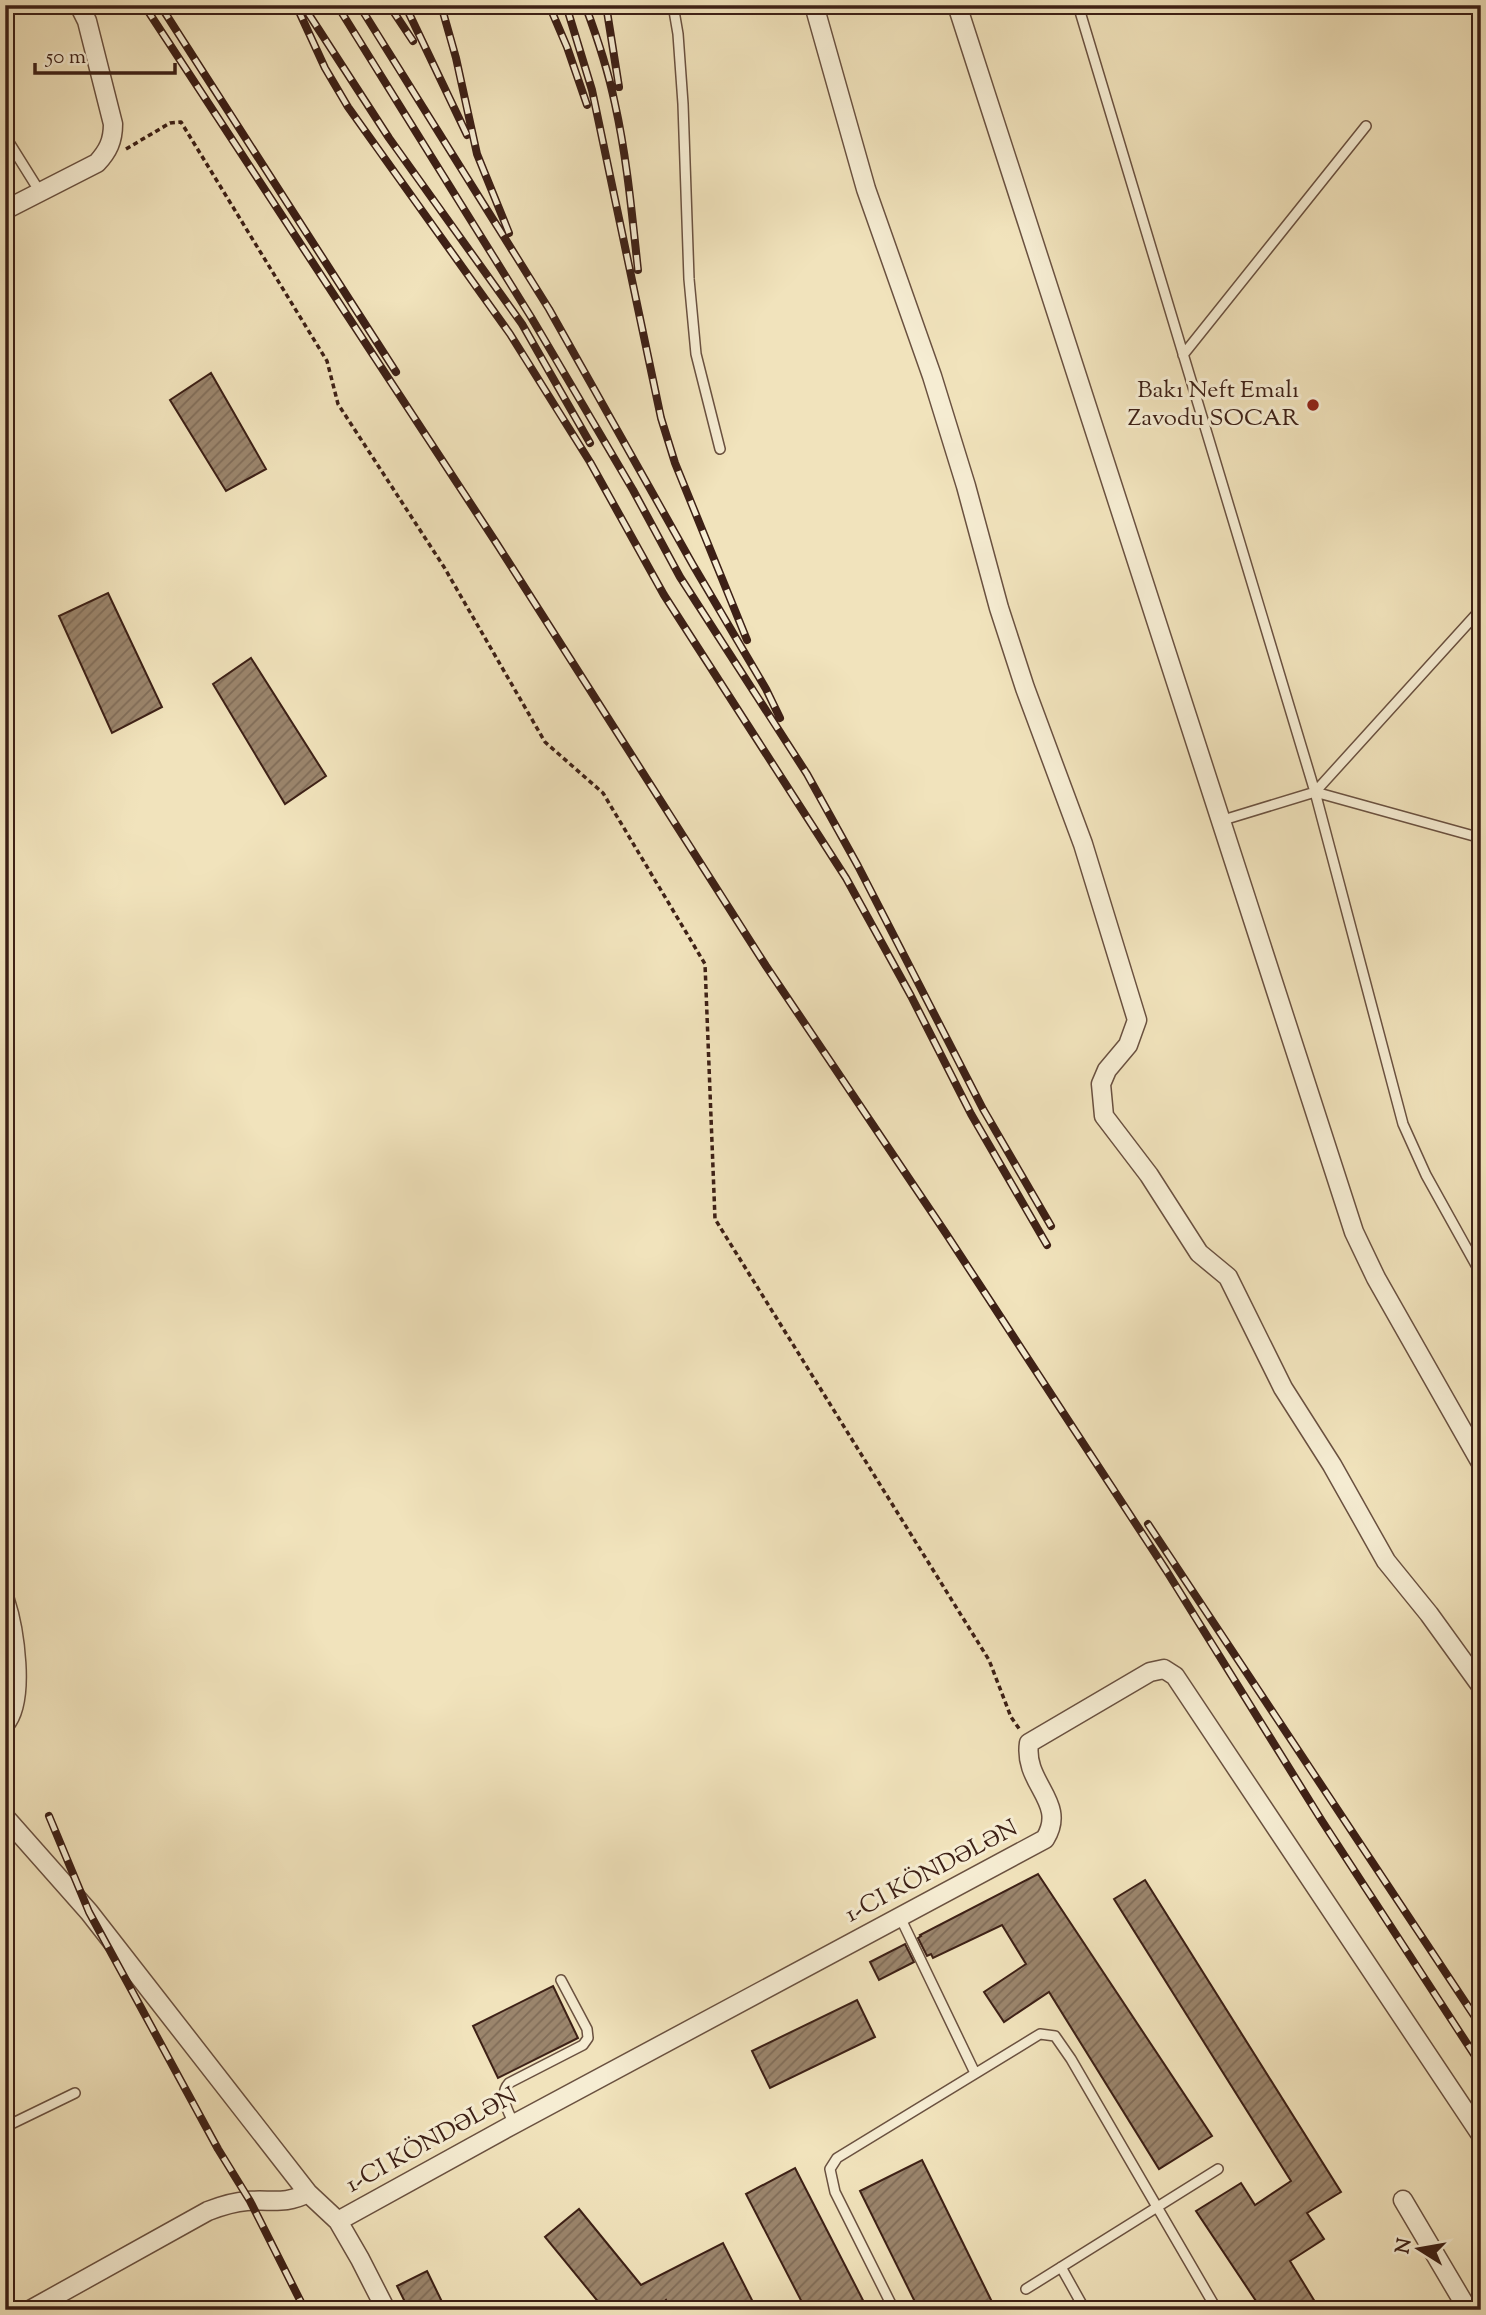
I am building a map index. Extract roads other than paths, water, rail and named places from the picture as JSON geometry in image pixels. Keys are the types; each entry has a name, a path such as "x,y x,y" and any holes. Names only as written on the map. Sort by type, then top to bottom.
{"street":[{"path":"5,210 97,163 107,153 113,137 113,124 87,21 79,5"},
{"path":"814,5 866,189 932,376 966,486 999,608 1025,688 1083,844 1137,1020 1128,1045 1107,1070 1101,1084 1104,1116 1149,1175 1199,1253 1228,1277 1283,1388 1332,1465 1386,1561 1429,1614 1481,1686"},
{"path":"957,5 1354,1232 1376,1278 1481,1463"},
{"path":"5,1600 16,1644 14,1702 5,1724"},
{"name":"1-CI KÖNDƏLƏN","path":"338,2221 513,2124 1045,1839 1053,1827 1053,1817 1050,1804 1030,1770 1027,1755 1029,1744 1150,1672 1164,1669 1175,1675 1481,2135"},
{"path":"5,1817 89,1912 308,2193 338,2221 386,2310"},
{"path":"30,2310 208,2211 235,2203 285,2202 308,2193"},
{"path":"1403,2200 1468,2310"}],"lane":[{"path":"673,5 683,104 689,279 696,354 720,449"},
{"path":"1078,5 1315,792 1403,1124 1426,1175 1481,1274"},
{"path":"1183,355 1366,126"},
{"path":"5,136 40,192"},
{"path":"1220,821 1315,792 1481,609"},
{"path":"1315,792 1481,838"},
{"path":"900,1917 975,2073"},
{"path":"513,2124 503,2089 509,2083 583,2045 588,2038 587,2029 561,1980"},
{"path":"894,2310 835,2192 830,2169 837,2158 1040,2034 1055,2036 1217,2310"},
{"path":"5,2127 75,2093"},
{"path":"1026,2289 1218,2169"},
{"path":"1061,2266 1085,2310"}],"railway":[{"path":"144,5 497,544 766,966 945,1232 1166,1570 1322,1821 1481,2065"},
{"path":"160,5 396,372"},
{"path":"296,5 325,68 348,107 510,334 590,462 664,595 846,878 911,996 971,1114 1047,1245"},
{"path":"337,5 531,317 633,490 680,577 807,774 858,866 983,1109 1051,1226"},
{"path":"359,5 549,309 780,718"},
{"path":"389,5 413,41"},
{"path":"405,5 467,135"},
{"path":"441,5 456,58 477,154 509,233"},
{"path":"549,5 587,105"},
{"path":"566,5 592,90 661,418 675,463 747,640"},
{"path":"585,5 606,66 619,124 638,270"},
{"path":"606,5 619,87"},
{"path":"308,13 389,138 522,324 590,443"},
{"path":"1148,1524 1481,2026"},
{"path":"49,1816 89,1912 218,2149 250,2201 305,2310"}],"place":[{"name":"Bakı Neft Emalı Zavodu SOCAR","path":"1313,405"}]}
